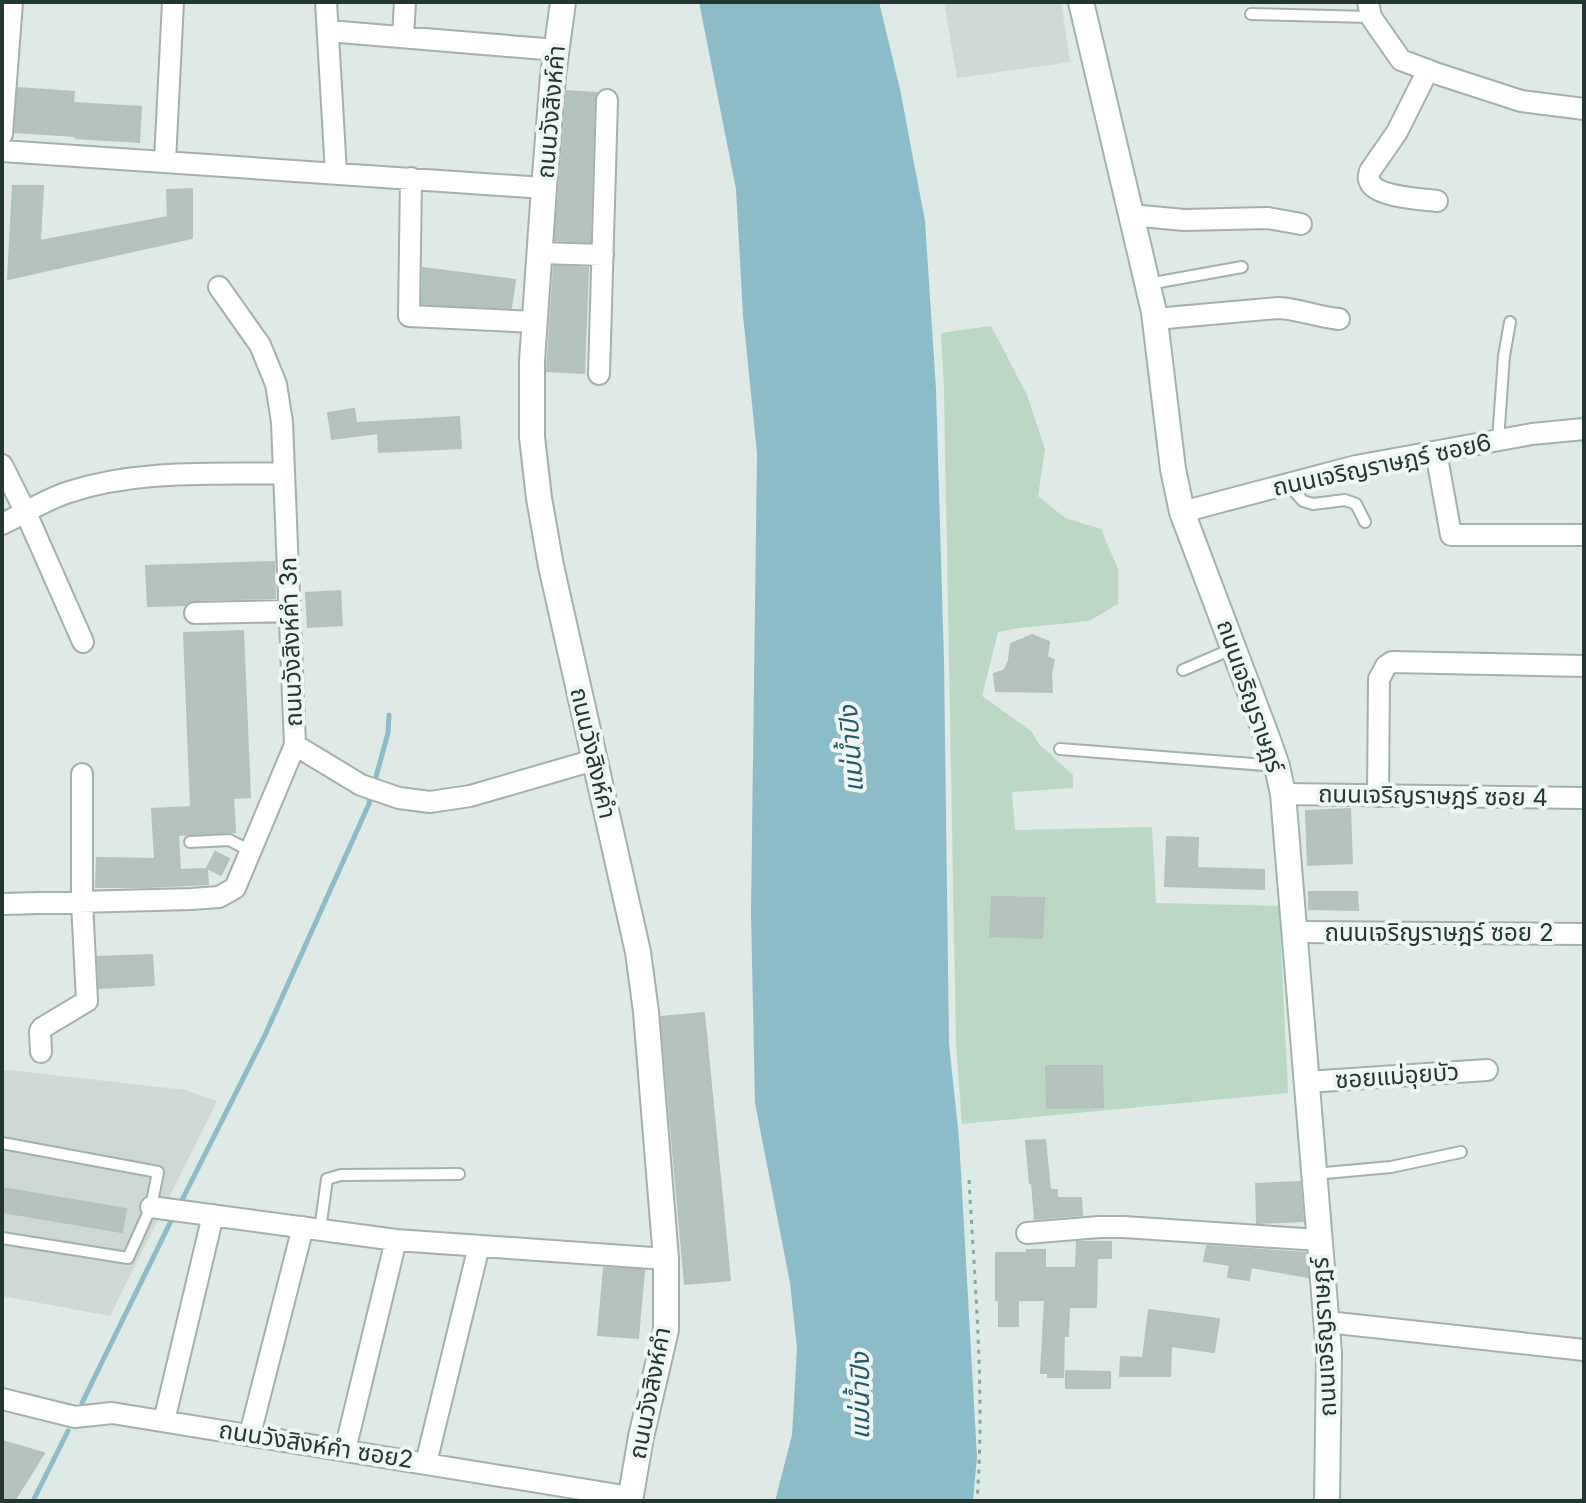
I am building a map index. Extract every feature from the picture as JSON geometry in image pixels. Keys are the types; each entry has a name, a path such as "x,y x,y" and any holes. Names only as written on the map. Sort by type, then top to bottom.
{"main road":[{"name":"ถนนวังสิงห์คำ","path":"563,2 544,188 532,361 532,437 551,566 638,952 646,1012 666,1259 666,1330 630,1499"},
{"name":"ถนนเจริญราษฎร์","path":"1081,2 1155,319 1173,469 1182,512 1277,766 1283,794 1329,1353 1327,1501"}],"street":[{"path":"2,134 6,29 12,2"},
{"path":"165,161 173,2"},
{"path":"326,2 336,173"},
{"path":"403,37 405,2"},
{"path":"1370,9 1401,60 1521,101 1584,109"},
{"path":"328,31 557,50"},
{"path":"1428,70 1397,132 1369,177 1371,185 1381,191 1437,201"},
{"path":"599,374 607,100"},
{"path":"2,151 544,188"},
{"path":"411,178 409,316 535,322"},
{"path":"1131,215 1196,221 1268,218 1301,224"},
{"path":"540,253 603,255"},
{"name":"ถนนวังสิงห์คำ 3ก","path":"219,287 260,345 276,384 282,422 295,745 361,785 399,798 430,802 470,796 594,760"},
{"path":"1155,319 1278,308 1339,319"},
{"name":"ถนนเจริญราษฎร์ ซอย6","path":"1182,512 1356,466 1532,434 1584,429"},
{"path":"1436,452 1451,535 1584,535"},
{"path":"2,465 83,642"},
{"path":"2,524 68,492 113,482 156,475 284,473"},
{"path":"195,613 290,611"},
{"path":"1378,796 1379,679 1392,662 1584,666"},
{"path":"2,904 219,897 235,888 295,745"},
{"path":"41,1052 42,1028 87,1001 82,902 82,774"},
{"name":"ถนนเจริญราษฎร์ ซอย 4","path":"1283,794 1584,798"},
{"name":"ถนนเจริญราษฎร์ ซอย 2","path":"1294,932 1584,934"},
{"name":"ซอยแม่อุยบัว","path":"1307,1082 1487,1070"},
{"path":"151,1207 396,1240 666,1259"},
{"path":"164,1421 213,1215"},
{"path":"1027,1233 1124,1227 1319,1240"},
{"path":"250,1434 311,1228"},
{"path":"345,1450 396,1240"},
{"path":"426,1463 479,1246"},
{"path":"1327,1322 1584,1350"},
{"name":"ถนนวังสิงห์คำ ซอย2","path":"2,1399 75,1417 112,1413 630,1499"}],"lane":[{"path":"1251,14 1370,9"},
{"path":"1148,284 1242,267"},
{"path":"1498,440 1504,356 1510,322"},
{"path":"1288,484 1303,501 1313,504 1345,500 1356,504 1365,522"},
{"path":"1183,670 1234,649"},
{"path":"1060,749 1277,766"},
{"path":"190,842 229,840 251,851"},
{"path":"2,1143 158,1172 151,1207 128,1258 2,1238"},
{"path":"1314,1174 1391,1167 1461,1152"},
{"path":"311,1228 327,1179 341,1175 459,1174"}],"path":[{"path":"969,1180 980,1372 977,1501"}],"shaded area":[{"path":"944,2 1061,2 1070,62 957,78"},
{"path":"2,1071 185,1090 217,1101 110,1316 2,1296"}],"green space":[{"path":"991,326 1027,395 1045,449 1038,496 1065,518 1101,529 1118,569 1118,604 1089,621 998,632 982,696 1031,731 1039,744 1073,775 1073,788 1012,792 1015,830 1152,827 1156,903 1279,906 1288,1093 962,1124 956,1044 941,333"}],"water":[{"name":"แม่น้ำปิง","path":"699,2 879,2 900,89 925,221 936,389 944,662 949,1044 959,1138 977,1457 973,1501 775,1501 792,1435 797,1348 790,1283 755,1103 751,913 757,453 743,315 736,189"}],"building":[{"path":"18,88 74,92 73,103 141,107 139,142 15,132"},
{"path":"567,91 596,93 590,242 555,240"},
{"path":"13,186 43,186 40,241 168,217 167,190 192,189 192,238 8,279"},
{"path":"554,266 588,268 584,373 547,371"},
{"path":"423,268 515,280 511,308 422,304"},
{"path":"354,409 356,423 459,417 461,448 379,452 378,433 332,439 328,413"},
{"path":"274,562 275,598 195,600 186,605 148,606 146,566"},
{"path":"340,591 342,625 308,627 306,593"},
{"path":"243,631 250,797 233,798 235,832 178,835 180,870 207,869 208,884 96,887 97,858 155,859 152,809 191,807 184,633"},
{"path":"1032,635 1049,642 1047,657 1054,660 1052,692 996,691 994,674 1005,670 1011,644"},
{"path":"1350,809 1352,863 1308,865 1306,811"},
{"path":"1167,837 1198,838 1197,868 1264,870 1264,889 1165,886"},
{"path":"215,852 229,859 221,875 207,868"},
{"path":"1309,892 1357,892 1358,910 1309,909"},
{"path":"992,897 1044,898 1042,938 990,936"},
{"path":"152,955 154,985 99,988 98,957"},
{"path":"704,1013 730,1280 685,1284 661,1017"},
{"path":"1046,1066 1102,1066 1103,1107 1047,1108"},
{"path":"1045,1140 1050,1190 1057,1190 1057,1198 1081,1198 1082,1215 1035,1219 1026,1141"},
{"path":"1300,1182 1303,1221 1257,1223 1256,1184"},
{"path":"2,1188 126,1209 122,1232 2,1212"},
{"path":"1077,1242 1111,1242 1111,1258 1097,1258 1096,1307 1069,1307 1068,1336 1064,1336 1063,1377 1048,1377 1048,1373 1041,1373 1045,1300 1018,1300 1018,1326 999,1326 996,1253 1045,1250 1045,1268 1076,1268"},
{"path":"1207,1246 1306,1253 1308,1277 1251,1267 1249,1280 1228,1277 1230,1265 1204,1261"},
{"path":"604,1268 644,1270 638,1338 598,1335"},
{"path":"1149,1310 1219,1319 1214,1352 1171,1346 1170,1376 1120,1376 1121,1357 1143,1358"},
{"path":"1066,1371 1110,1372 1110,1388 1066,1388"},
{"path":"2,1441 44,1453 14,1501 2,1501"}],"waterway":[{"path":"374,784 388,733 389,715"},
{"path":"181,1202 265,1035 369,804 371,793"},
{"path":"82,1403 172,1219"},
{"path":"33,1501 68,1431"}]}
